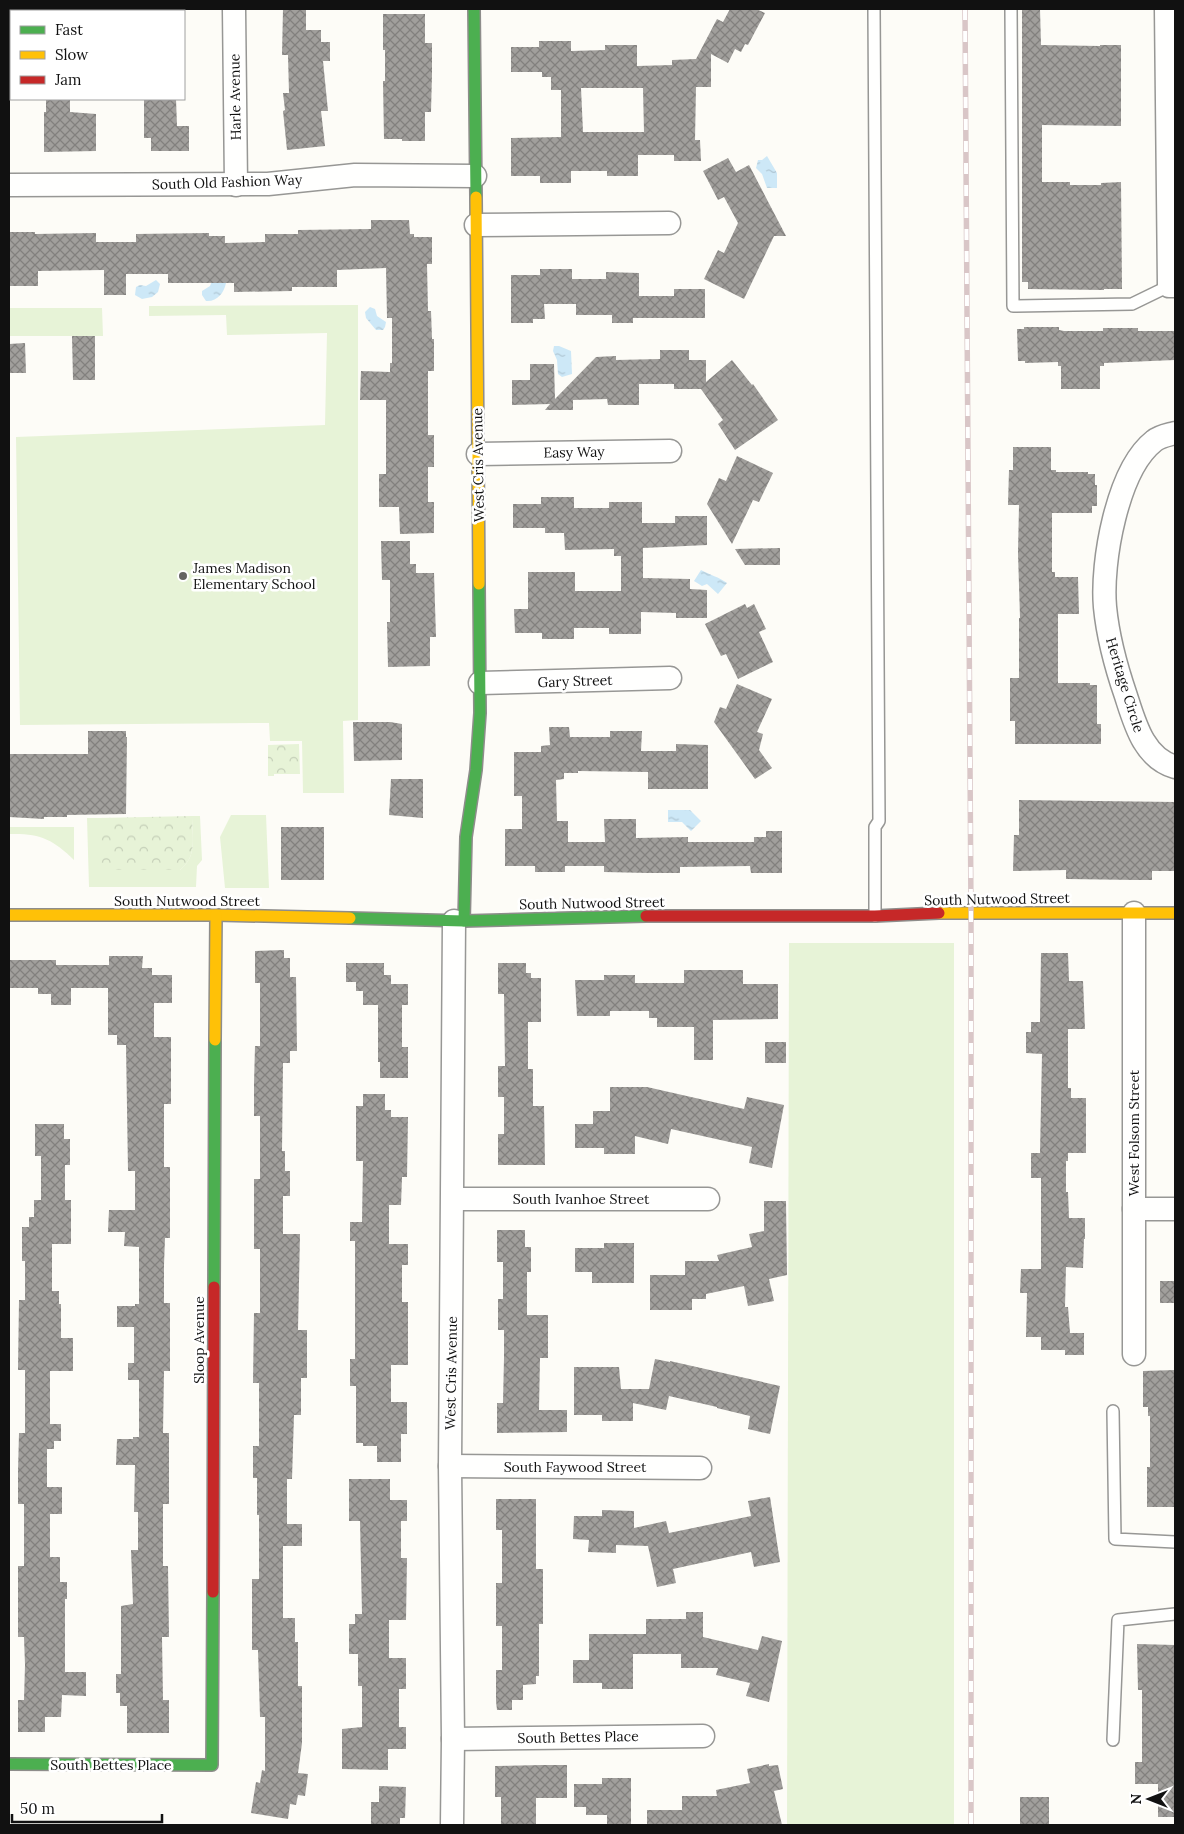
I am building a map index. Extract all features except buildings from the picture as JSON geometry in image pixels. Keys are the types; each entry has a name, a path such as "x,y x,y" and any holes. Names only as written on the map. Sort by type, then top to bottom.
{"street":[{"name":"Harle Avenue","path":"234,9 236,184"},
{"name":"West Cris Avenue","path":"452,1825 450,1466 459,921 466,836 479,742 480,683 474,9"},
{"path":"1166,9 1172,286"},
{"name":"South Old Fashion Way","path":"9,185 236,184 286,183 355,175 475,176"},
{"path":"476,225 669,223"},
{"name":"Heritage Circle","path":"1175,433 1163,436 1147,447 1133,469 1123,490 1110,536 1105,583 1105,606 1112,651 1141,738 1162,762 1175,767"},
{"name":"Easy Way","path":"478,454 670,451"},
{"name":"Gary Street","path":"480,683 670,678"},
{"name":"West Folsom Street","path":"1134,913 1134,1354"},
{"name":"South Nutwood Street","path":"9,915 216,915 459,921 616,916 1175,913"},
{"name":"Sloop Avenue","path":"212,1765 216,915"},
{"name":"South Ivanhoe Street","path":"453,1199 708,1199"},
{"path":"1134,1209 1175,1209"},
{"name":"South Faywood Street","path":"450,1466 700,1468"},
{"name":"South Bettes Place","path":"453,1739 703,1736"},
{"name":"South Bettes Place","path":"9,1764 212,1765"}],"lane":[{"path":"874,9 879,801 879,821 875,827 875,916"},
{"path":"1011,9 1013,306 1132,304 1172,286"},
{"path":"1113,1411 1116,1539 1175,1542"},
{"path":"1113,1740 1118,1620 1175,1614"}],"green space":[{"path":"358,305 358,720 343,721 344,793 303,793 302,741 270,741 269,723 20,725 16,437 325,425 327,333 227,335 226,315 149,316 149,306"},
{"path":"9,308 102,308 103,336 9,336"},
{"path":"299,744 300,774 274,774 274,776 268,776 268,745"},
{"path":"231,815 266,815 269,888 225,888 220,837"},
{"path":"192,816 200,816 202,860 197,866 196,887 89,887 87,818 99,818 99,867 180,870 186,865 192,852"},
{"path":"192,816 192,852 186,865 180,870 102,870 99,867 99,818"},
{"path":"9,827 74,827 74,860 59,847 45,839 37,836 9,834"},
{"path":"789,943 954,943 954,1825 787,1825"}],"water":[{"path":"767,156 777,173 777,188 767,188 762,174 756,168 758,160 762,160"},
{"path":"156,280 160,284 158,292 152,297 142,299 135,295 136,287 140,285 146,286"},
{"path":"212,281 226,283 224,290 219,296 213,300 206,301 202,291 210,286"},
{"path":"370,307 375,309 377,316 386,322 383,330 376,330 366,318 365,312"},
{"path":"554,346 571,351 572,374 562,377 558,374 557,360 553,351"},
{"path":"701,570 727,583 718,594 707,584 702,586 694,581"},
{"path":"668,810 690,810 701,821 691,831 682,822 668,822"}],"railway":[{"path":"965,9 971,913 971,1825"}],"traffic: fast":[{"path":"474,9 476,197"},
{"path":"464,921 466,837 476,770 480,713 479,584"},
{"path":"350,918 464,921 646,916"},
{"path":"214,1287 215,1040"},
{"path":"9,1764 212,1765 213,1592"}],"traffic: slow":[{"path":"476,197 479,584"},
{"path":"939,913 1175,913"},
{"path":"9,915 216,915 350,918"},
{"path":"215,1040 216,915"}],"traffic: jam":[{"path":"646,916 875,916 939,913"},
{"path":"213,1592 214,1287"}],"place":[{"name":"James Madison Elementary School","path":"183,576"}]}
